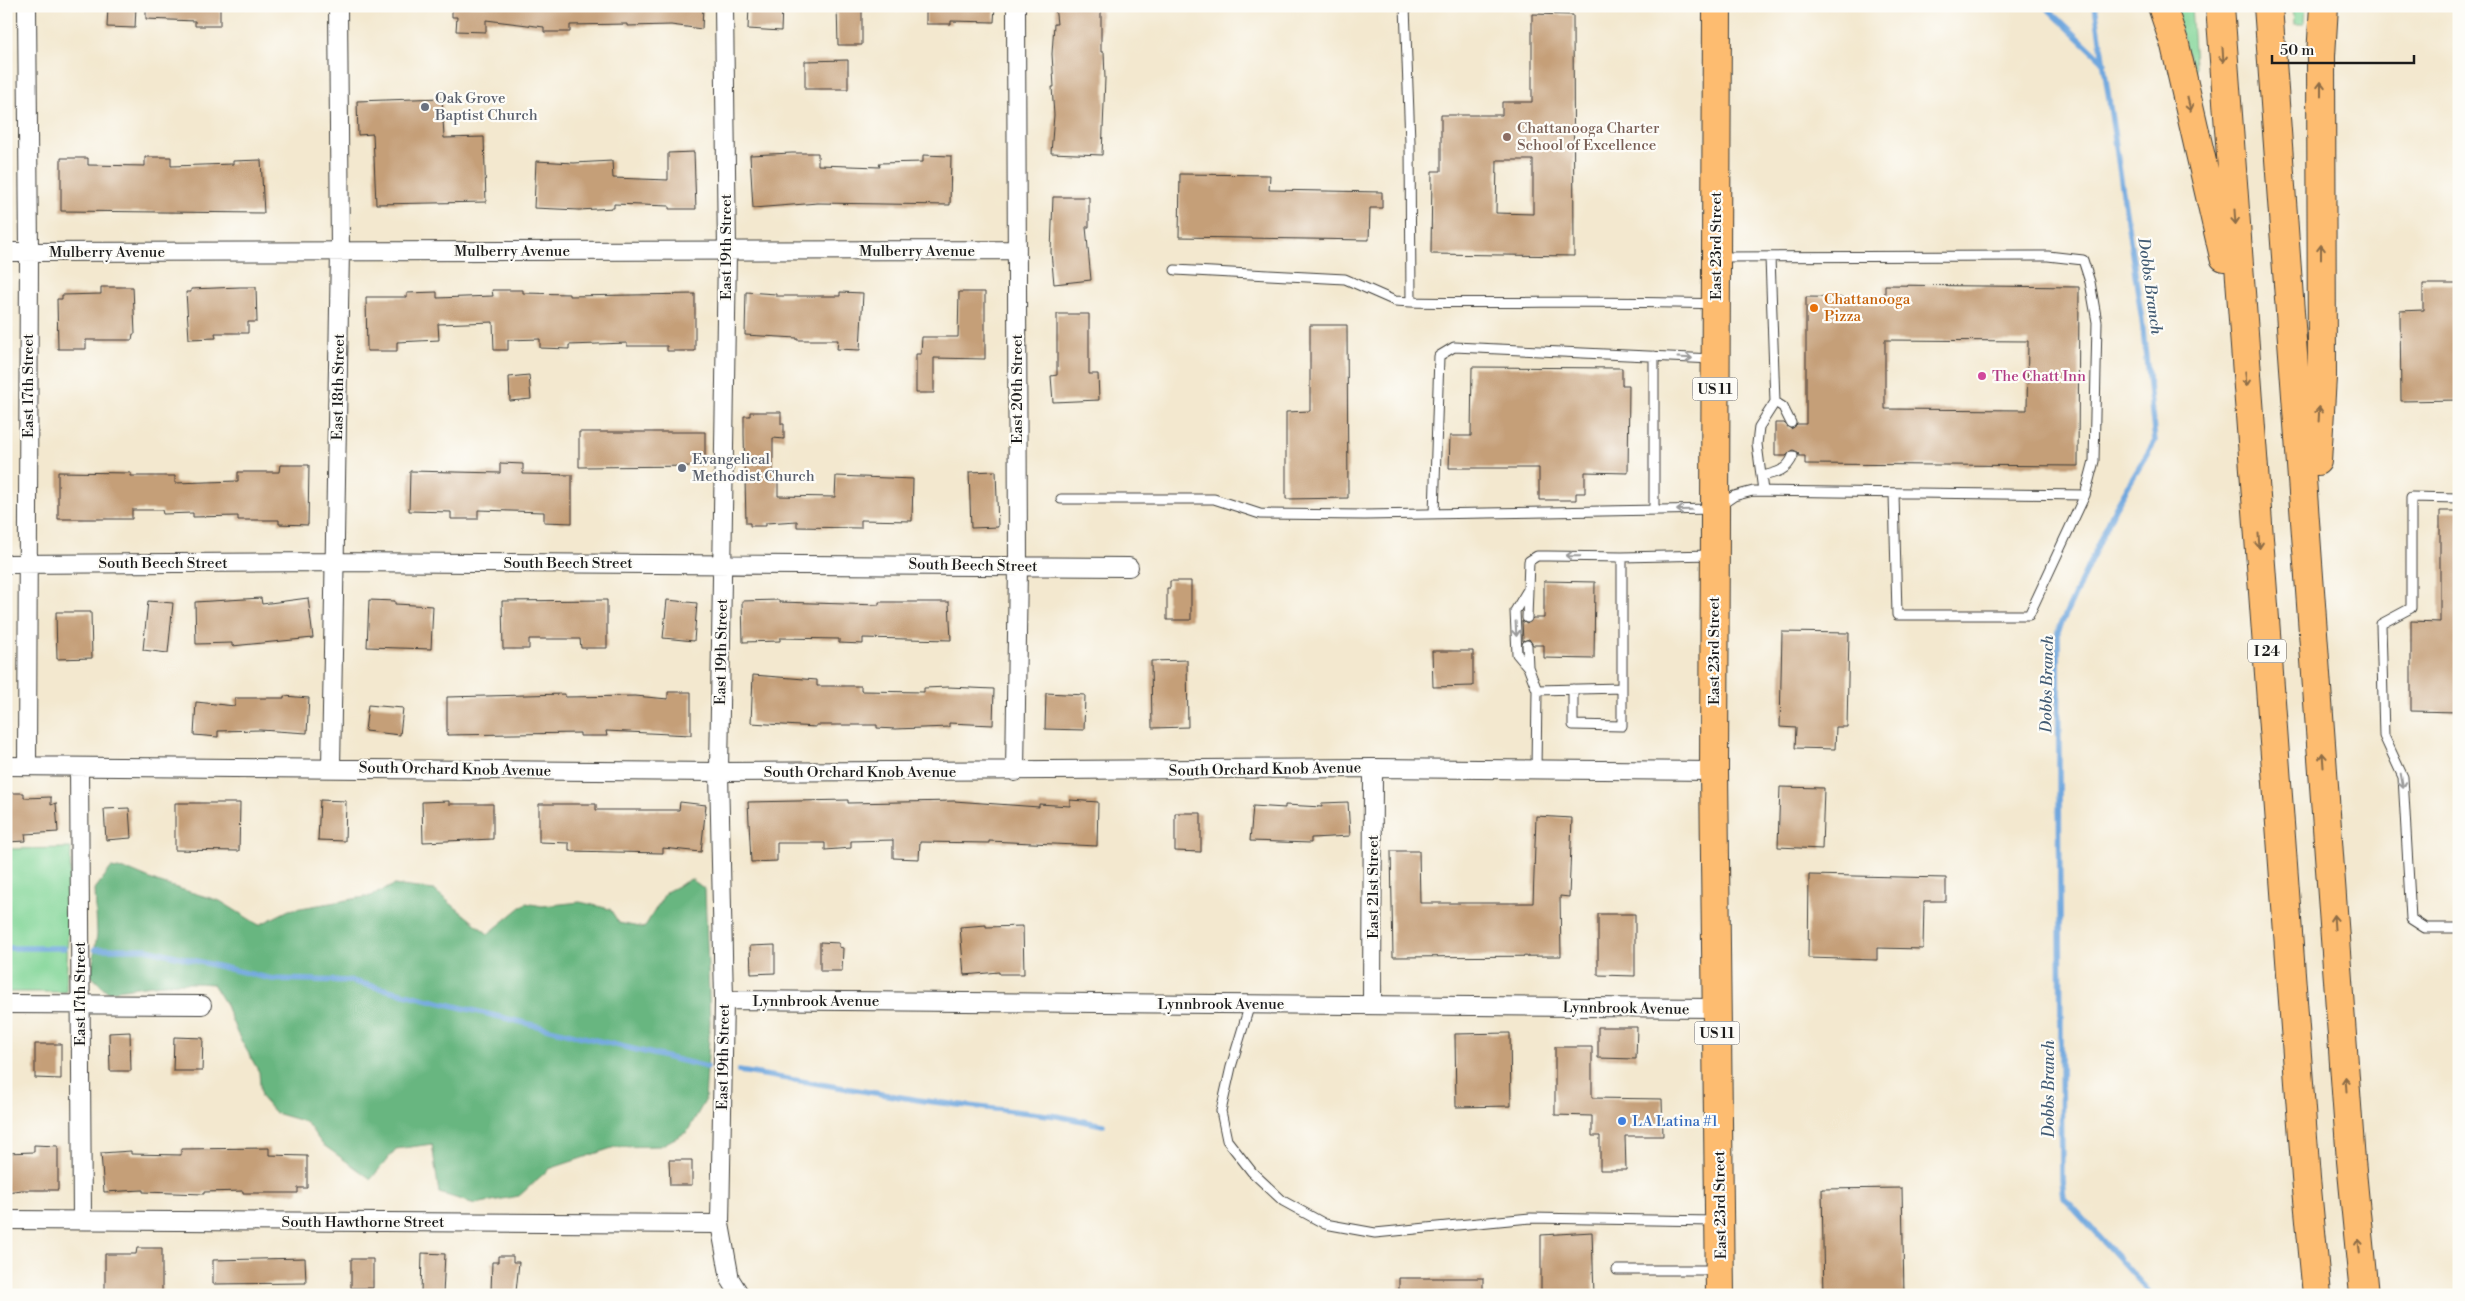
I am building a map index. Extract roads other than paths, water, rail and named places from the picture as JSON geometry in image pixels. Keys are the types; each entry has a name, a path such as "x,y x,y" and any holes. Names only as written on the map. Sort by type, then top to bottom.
{"main road":[{"name":"East 23rd Street","path":"1717,6 1714,771 1720,1283"},
{"path":"2162,6 2175,45 2243,343"},
{"name":"I 24","path":"2220,6 2243,343 2306,1178 2317,1295"},
{"path":"2268,6 2310,568 2351,1162 2364,1295"},
{"path":"2310,568 2322,377 2321,56 2324,6"}],"street":[{"name":"East 17th Street","path":"27,6 29,253 27,766"},
{"name":"East 18th Street","path":"331,767 340,251 338,6"},
{"name":"East 19th Street","path":"724,6 727,252 719,772 724,1000 720,1224 730,1279 740,1295"},
{"name":"East 20th Street","path":"1015,772 1018,566 1016,6"},
{"name":"Mulberry Avenue","path":"6,252 1017,250"},
{"name":"South Beech Street","path":"6,564 334,562 723,563 1129,567"},
{"name":"South Orchard Knob Avenue","path":"6,766 331,767 719,772 1015,772 1373,768 1714,771"},
{"name":"East 17th Street","path":"79,767 79,1004 82,1220"},
{"name":"East 21st Street","path":"1372,1005 1373,768"},
{"name":"Lynnbrook Avenue","path":"724,1000 1717,1008"},
{"path":"6,1004 202,1005"},
{"name":"South Hawthorne Street","path":"6,1220 720,1224"}],"lane":[{"path":"1405,6 1410,142 1411,302"},
{"path":"1716,257 2048,256 2083,260 2090,282 2097,322 2094,462 2085,495 2029,615 1897,615 1894,493"},
{"path":"1763,491 1757,444 1759,427 1775,402 1770,257"},
{"path":"1176,270 1344,279 1394,301 1528,304 1628,301 1715,304"},
{"path":"1434,514 1439,356 1454,347 1715,359"},
{"path":"1654,356 1654,510"},
{"path":"1775,402 1783,407 1791,424"},
{"path":"1762,476 1779,472 1789,465 1793,456"},
{"path":"1061,500 1214,499 1260,514 1434,514 1714,510 1734,496 1763,491 2085,495"},
{"path":"2459,498 2410,497 2411,608 2381,624 2384,736 2402,777 2411,919 2425,928 2459,928"},
{"path":"1527,618 1529,561 1537,556 1714,555"},
{"path":"1573,689 1573,726 1622,726 1622,557"},
{"path":"1527,591 1515,610 1517,654 1528,667"},
{"path":"1527,645 1528,667 1537,690 1536,770"},
{"path":"1537,690 1622,688"},
{"path":"1250,1004 1231,1067 1222,1111 1227,1140 1252,1172 1283,1201 1325,1224 1375,1233 1530,1218 1720,1221"},
{"path":"1618,1270 1720,1283"}],"waterway":[{"path":"2045,6 2105,63"},
{"name":"Dobbs Branch","path":"2095,6 2142,320 2155,441 2115,508 2058,631 2062,1179 2064,1198 2152,1295"},
{"path":"6,948 64,948"},
{"path":"95,949 146,949 272,979 351,981 707,1067"},
{"path":"739,1071 925,1101 1057,1116 1103,1125"}],"place":[{"name":"Oak Grove Baptist Church","path":"425,107"},
{"name":"Chattanooga Charter School of Excellence","path":"1507,137"},
{"name":"Chattanooga Pizza","path":"1814,308"},
{"name":"The Chatt Inn","path":"1982,376"},
{"name":"Evangelical Methodist Church","path":"682,468"},
{"name":"LA Latina #1","path":"1622,1121"}]}
